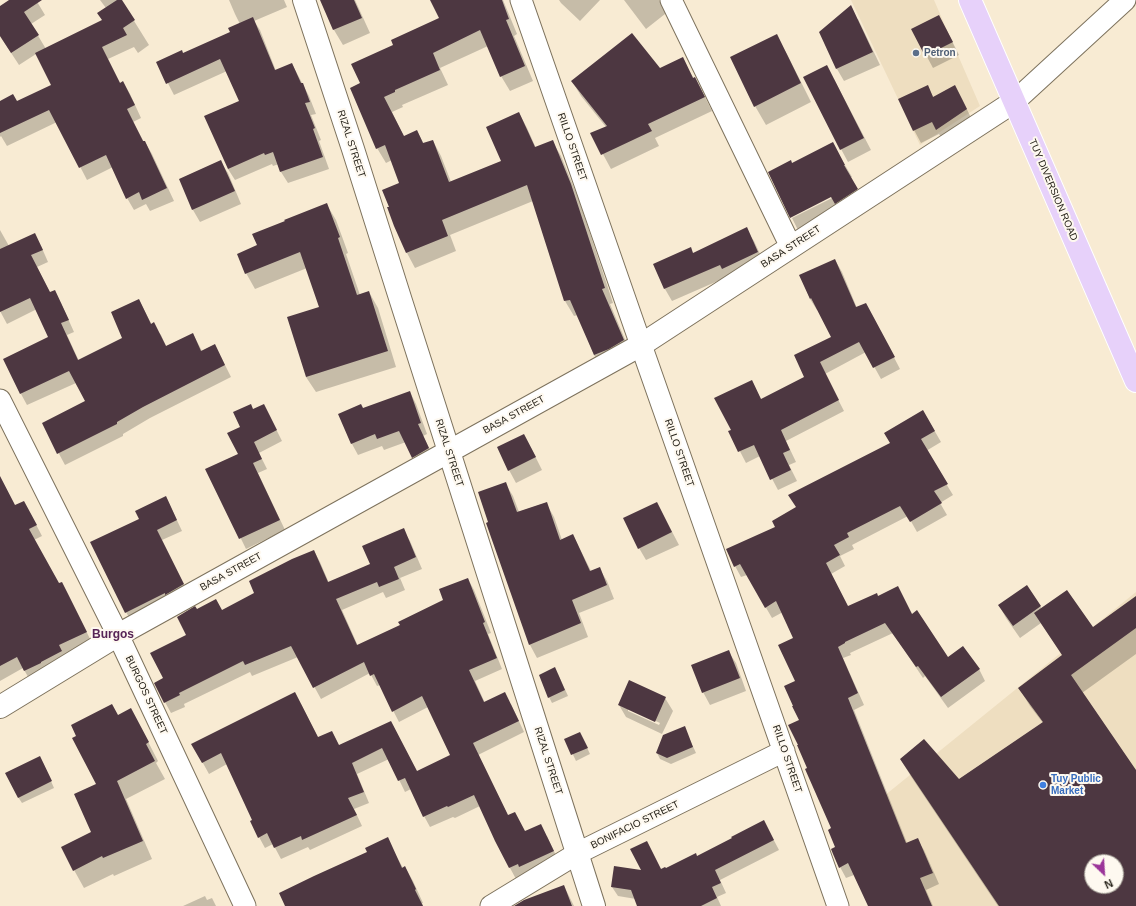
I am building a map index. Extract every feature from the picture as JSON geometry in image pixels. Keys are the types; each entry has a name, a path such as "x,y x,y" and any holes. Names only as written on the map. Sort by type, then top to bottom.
{"main road":[{"name":"TUY DIVERSION ROAD","path":"970,0 1136,381"}],"street":[{"name":"RIZAL STREET","path":"304,0 353,149 594,906"},
{"name":"RILLO STREET","path":"521,0 838,906"},
{"path":"671,0 791,247"},
{"path":"1014,101 1125,0"},
{"name":"BASA STREET","path":"0,707 118,635 641,344 1014,101"},
{"name":"BURGOS STREET","path":"0,400 118,635 245,906"},
{"name":"BONIFACIO STREET","path":"491,906 578,853 784,751"}],"shaded area":[{"name":"Petron","path":"851,0 934,0 980,106 920,145"},
{"name":"Tuy Public Market","path":"1136,592 1136,853 1124,858 1124,854 1084,854 1084,874 1062,906 930,906 884,796"}],"building":[{"path":"9,0 42,0 24,12 39,35 11,53 0,36 0,6"},
{"path":"117,0 122,0 135,20 123,28 127,35 102,47 120,83 123,81 135,105 127,109 143,141 145,141 167,188 142,200 139,192 126,199 106,155 79,168 49,110 0,133 0,101 13,94 17,101 51,85 35,53 102,20 97,13"},
{"path":"320,0 354,0 362,18 333,30"},
{"path":"430,0 502,0 509,19 506,20 525,66 500,77 480,30 433,53 440,70 395,90 395,92 384,97 404,136 417,130 423,143 433,140 449,182 501,161 486,127 519,112 535,147 553,140 571,184 605,288 602,289 624,340 609,349 594,355 570,300 564,301 527,185 442,220 448,236 406,253 394,226 387,207 389,207 382,190 399,183 385,145 376,149 350,88 360,83 351,64 393,45 391,40 439,18"},
{"path":"851,5 873,52 836,69 819,32"},
{"path":"939,15 953,42 925,56 911,29"},
{"path":"253,17 275,70 292,63 301,83 303,83 310,102 305,103 315,128 313,129 323,157 280,172 273,152 265,155 264,153 228,169 204,116 239,101 220,59 166,84 156,62 182,50 183,53 230,32 228,28"},
{"path":"632,33 660,68 683,57 693,78 695,77 705,97 648,124 652,131 601,155 590,133 607,126 571,81"},
{"path":"777,34 801,83 754,107 730,57"},
{"path":"827,65 864,138 840,150 803,77"},
{"path":"928,85 933,97 955,85 967,109 936,130 932,122 913,131 898,99"},
{"path":"833,142 858,189 835,204 831,197 790,218 768,172 791,160 792,163"},
{"path":"221,160 235,191 192,210 179,179"},
{"path":"327,203 340,237 338,238 357,295 369,291 388,351 306,377 287,317 319,307 300,252 245,274 237,254 257,245 252,234"},
{"path":"747,227 758,252 722,269 720,265 664,289 653,264 691,247 693,253"},
{"path":"35,233 43,250 31,255 50,292 55,290 69,320 61,323 78,360 122,338 111,312 139,299 151,324 154,322 166,346 193,333 201,351 215,344 225,365 143,407 117,422 117,424 57,454 42,423 85,401 69,371 20,394 3,359 48,337 30,298 0,312 0,249"},
{"path":"835,259 856,307 866,303 895,357 873,368 859,342 820,362 839,400 781,430 790,450 783,453 791,470 770,480 754,445 738,452 728,431 731,430 714,398 752,380 761,399 804,377 794,355 831,337 811,298 810,299 799,275"},
{"path":"410,391 421,423 418,424 429,448 412,458 399,431 377,439 375,434 351,444 338,414 361,404 363,408"},
{"path":"251,404 253,409 264,404 277,430 254,442 262,459 253,463 280,520 239,539 205,469 238,454 227,433 240,427 233,412"},
{"path":"923,410 935,431 921,439 948,484 934,491 942,503 910,522 900,506 847,533 849,537 834,545 840,555 826,563 848,606 877,593 878,596 898,586 912,614 917,610 948,657 963,646 980,669 941,697 918,666 916,667 885,623 845,642 838,647 858,693 848,698 906,843 918,838 933,873 920,878 932,906 868,906 848,863 839,868 831,849 835,847 828,830 831,828 805,769 807,768 798,745 788,725 799,720 784,686 795,681 778,645 793,638 776,601 765,608 740,564 734,567 726,549 775,527 772,521 796,507 788,495 890,443 884,433"},
{"path":"524,434 536,457 508,471 497,447"},
{"path":"0,476 15,505 24,501 37,525 29,529 59,583 62,582 87,632 59,645 62,651 24,671 17,657 0,666"},
{"path":"506,482 517,512 547,502 560,540 573,534 590,571 600,567 607,585 572,600 581,623 529,645 486,523 488,522 478,492"},
{"path":"166,496 177,520 157,530 184,584 165,595 165,593 125,613 90,542 139,519 135,511"},
{"path":"657,502 672,532 638,549 623,518"},
{"path":"404,528 416,557 394,567 399,579 379,587 377,582 336,599 357,645 400,625 398,622 443,600 439,589 468,578 485,622 483,623 497,658 469,670 484,702 505,692 519,721 473,743 508,815 515,812 525,831 541,824 554,851 519,867 518,864 509,868 474,795 423,817 405,778 398,781 382,748 352,763 364,792 348,798 357,815 302,840 301,836 274,848 267,833 258,838 250,821 252,820 221,753 202,763 191,744 295,692 318,737 332,731 339,745 391,721 417,771 450,755 422,696 392,712 374,674 370,676 364,662 313,688 291,646 245,665 243,661 179,693 180,695 164,703 154,683 163,678 150,653 186,635 177,617 195,606 197,609 216,599 222,610 254,593 249,581 292,559 314,550 328,582 370,564 362,546"},
{"path":"1027,585 1041,606 1013,626 998,605"},
{"name":"Tuy Public Market","path":"1067,590 1093,627 1136,596 1136,628 1071,675 1136,770 1136,906 999,906 900,759 924,739 959,779 1043,722 1018,688 1062,655 1034,613"},
{"path":"729,650 740,678 702,693 691,665"},
{"path":"555,667 565,690 548,698 539,675"},
{"path":"629,680 666,697 655,722 618,705"},
{"path":"112,704 118,715 131,708 149,742 146,744 155,761 117,781 143,841 103,858 102,856 73,871 61,847 91,832 74,794 96,784 72,738 76,736 71,725"},
{"path":"685,726 693,747 667,758 656,753 663,735"},
{"path":"580,732 588,748 571,755 564,739"},
{"path":"40,756 52,781 18,798 5,773"},
{"path":"764,820 774,840 715,870 721,883 712,887 717,898 701,906 637,906 631,890 611,887 614,866 641,870 630,849 647,841 661,869 696,853 697,856"},
{"path":"388,837 402,868 405,866 423,906 285,906 279,893 367,852 365,848"},
{"path":"564,885 572,906 514,906 524,900"}],"place":[{"name":"Petron","path":"916,53"},
{"name":"Tuy Public Market","path":"1043,785"}],"district":[{"name":"Burgos","path":"113,635"}]}
